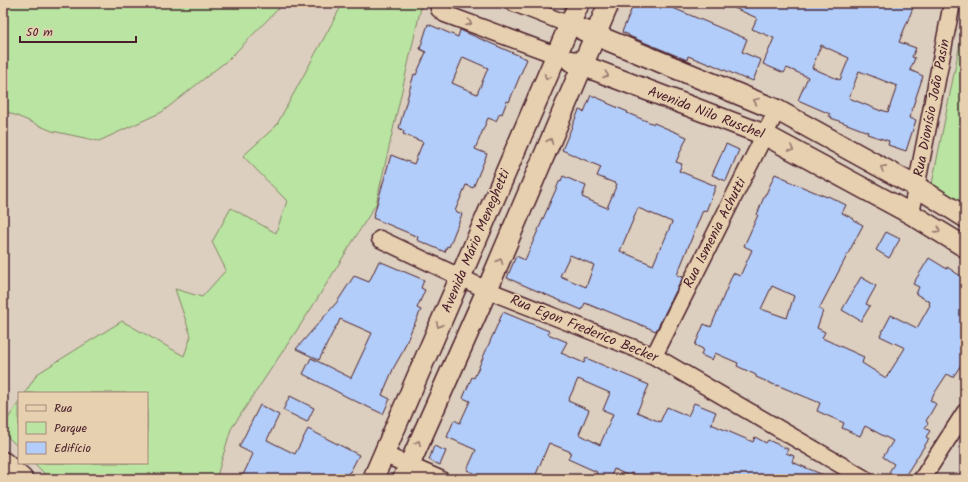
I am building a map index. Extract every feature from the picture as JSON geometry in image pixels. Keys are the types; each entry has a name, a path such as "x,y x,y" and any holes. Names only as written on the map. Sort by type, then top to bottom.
{"main road":[{"path":"3,463 21,479"}],"street":[{"name":"Avenida Nilo Ruschel","path":"438,3 439,9 445,14 764,136 911,214 965,247"},
{"name":"Avenida Nilo Ruschel","path":"514,3 777,110 917,187 965,217"},
{"name":"Avenida Mário Meneghetti","path":"373,479 579,3"},
{"name":"Avenida Mário Meneghetti","path":"406,472 487,290 609,3"},
{"name":"Rua Dionísio João Pasin","path":"911,214 952,3"},
{"name":"Rua Ismenia Achutti","path":"654,356 777,110"},
{"name":"Rua Egon Frederico Becker","path":"380,239 487,290 654,356 865,479"},
{"path":"922,479 965,412"},
{"path":"383,454 406,472 440,479"}],"green space":[{"path":"3,3 284,3 229,59 162,112 99,141 52,131 3,110"},
{"path":"343,3 422,3 376,204 309,312 231,429 216,479 50,479 35,464 148,464 148,392 26,392 37,374 122,321 184,356 191,336 175,289 202,297 226,270 212,242 231,208 276,233 287,201 243,156 276,126"},
{"path":"965,18 965,206 932,184"},
{"path":"18,404 18,447 3,432 3,426"}],"building":[{"path":"634,3 675,3 673,8 747,39 742,52 761,60 753,81 688,56 687,60 622,32"},
{"path":"723,3 915,3 899,42 916,48 912,57 915,58 910,70 923,76 909,118 916,120 906,151 888,145 889,141 867,134 868,132 831,118 832,117 829,116 830,114 798,100 808,77 787,68 784,73 763,64 774,38 752,29 757,18","holes":["821,45 849,58 840,80 812,68","859,71 897,86 888,112 881,111 849,98"]},
{"path":"428,24 458,37 460,30 527,59 509,102 507,101 502,114 500,113 496,121 488,118 475,149 487,154 473,188 466,185 455,211 462,214 449,247 447,246 445,252 417,240 418,237 373,218 391,155 414,164 423,142 403,134 404,131 399,128 414,74 416,75 426,52 420,49","holes":["463,57 488,68 477,94 452,83"]},
{"path":"591,95 628,112 627,113 687,137 676,162 682,164 679,171 716,186 706,211 703,210 677,275 683,277 656,331 585,303 582,310 507,278 516,256 525,260 563,176 586,186 582,197 607,208 617,184 597,176 601,167 562,150 579,110 584,112","holes":["638,208 672,222 653,265 620,251","570,255 594,265 586,287 560,276"]},
{"path":"726,144 739,150 726,181 712,175"},
{"path":"775,174 789,180 788,181 827,197 828,196 846,205 842,213 863,225 819,309 823,311 817,328 825,332 822,338 864,357 862,363 886,378 905,348 880,336 891,315 917,328 930,305 930,302 916,294 919,287 913,284 929,258 947,269 947,267 965,279 965,359 953,377 947,374 930,400 936,404 926,421 928,423 925,428 930,431 926,437 929,439 903,479 899,479 889,472 894,464 883,457 893,441 865,426 860,436 842,428 844,423 817,411 820,403 756,377 756,375 737,366 738,363 715,353 712,360 701,355 703,349 695,345 704,324 711,327 733,273 740,276 752,250 744,246","holes":["772,286 794,296 787,318 761,309"]},
{"path":"886,232 900,239 889,258 876,250"},
{"path":"379,261 424,280 421,288 425,290 417,308 421,310 382,395 390,399 383,414 303,374 311,358 351,378 372,333 340,319 319,360 296,349 337,302 354,276 369,282"},
{"path":"861,277 876,286 866,304 870,306 861,321 842,310"},
{"path":"503,312 549,331 548,334 567,342 561,353 584,363 586,358 649,385 637,412 660,422 667,407 688,416 694,403 716,412 711,424 753,442 755,437 766,443 768,440 788,449 786,453 794,456 792,462 833,479 645,479 631,473 629,476 614,469 610,479 594,479 597,472 568,459 571,452 549,443 534,479 488,479 467,470 476,450 447,437 454,420 460,423 470,401 463,398 472,377 474,378","holes":["578,379 610,393 603,410 613,414 600,445 579,434 589,410 568,401"]},
{"path":"290,396 314,408 307,422 283,410"},
{"path":"260,405 279,415 267,440 295,454 308,429 359,455 345,479 241,479 253,454 239,447"},
{"path":"434,446 446,451 440,465 429,460"}]}
